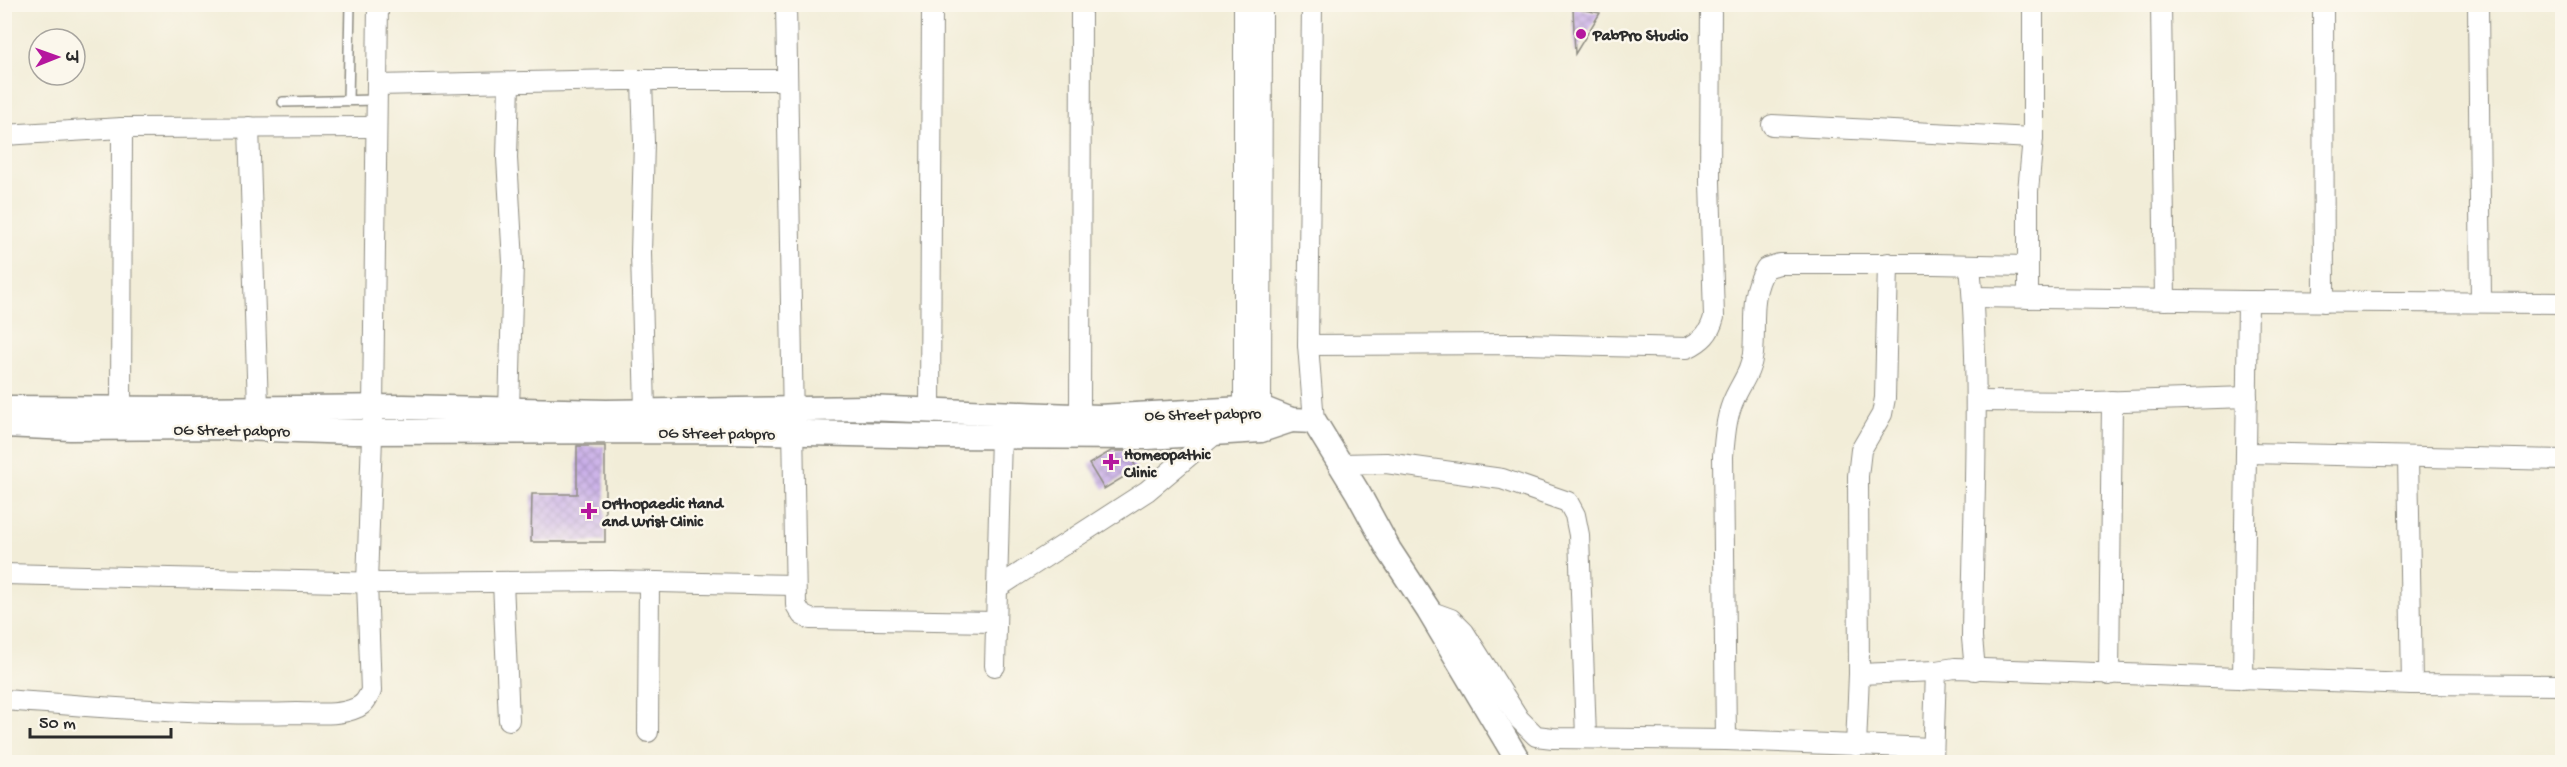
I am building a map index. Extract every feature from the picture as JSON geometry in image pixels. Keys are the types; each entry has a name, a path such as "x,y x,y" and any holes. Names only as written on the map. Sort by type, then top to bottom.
{"street":[{"path":"4,700 104,707 275,714 344,712 366,702 371,691 367,583 373,407 378,4"},
{"path":"786,4 795,434 796,605 802,615 810,619 996,622"},
{"path":"930,410 932,4"},
{"path":"1080,416 1081,4"},
{"path":"1244,4 1253,420"},
{"path":"1253,420 1262,4"},
{"path":"1312,4 1308,345 1303,420 1341,464 1389,550 1429,611 1520,762"},
{"path":"1308,345 1523,344 1687,348 1699,342 1710,330 1714,317 1710,182 1711,4"},
{"path":"2028,298 2028,191 2033,138 2033,4"},
{"path":"2161,4 2165,300"},
{"path":"2323,4 2324,302"},
{"path":"2478,4 2481,302"},
{"path":"377,92 509,82 786,80"},
{"path":"642,81 644,142 641,253 645,411"},
{"path":"508,410 513,262 507,158 509,82"},
{"path":"1772,125 2033,138"},
{"path":"4,135 122,128 376,127"},
{"path":"121,409 122,128"},
{"path":"249,128 258,407"},
{"path":"1726,740 1723,456 1728,415 1750,368 1754,295 1758,281 1766,268 1779,264 1888,263 2027,266"},
{"path":"1856,746 1859,674 1858,476 1861,450 1882,414 1885,398 1888,263"},
{"path":"1970,265 1976,400 1972,627 1975,670"},
{"path":"1973,297 2562,303"},
{"path":"2243,679 2248,301"},
{"path":"1976,400 2112,401 2247,397"},
{"path":"2109,675 2112,401"},
{"name":"OG Street pabpro","path":"4,408 930,410 1080,416 1303,420"},
{"name":"OG Street pabpro","path":"4,425 372,432 555,431 1149,437 1215,434 1253,420"},
{"path":"997,588 1147,491 1215,434"},
{"path":"995,666 1001,436"},
{"path":"2247,453 2562,460"},
{"path":"2408,457 2412,684"},
{"path":"1341,464 1386,463 1502,479 1568,502 1575,515 1579,535 1586,738"},
{"path":"4,574 367,583 649,582 795,585"},
{"path":"502,582 509,720"},
{"path":"648,732 649,582"},
{"path":"1429,611 1451,619 1464,632 1519,719 1536,736 1726,740 1856,746 1933,755 1936,671"},
{"path":"1859,674 1936,671 1955,668 2412,684 2562,685"}],"lane":[{"path":"348,100 350,4"},
{"path":"283,102 348,100 377,92"}],"building":[{"name":"PabPro Studio","path":"1573,8 1600,13 1575,54"},
{"path":"577,446 605,446 605,542 531,542 532,494 577,494"},
{"path":"1111,451 1127,451 1137,469 1104,489 1089,464"}],"place":[{"name":"PabPro Studio","path":"1581,34"},
{"name":"Homeopathic Clinic","path":"1111,462"},
{"name":"Orthopaedic Hand and Wrist Clinic","path":"589,511"}]}
